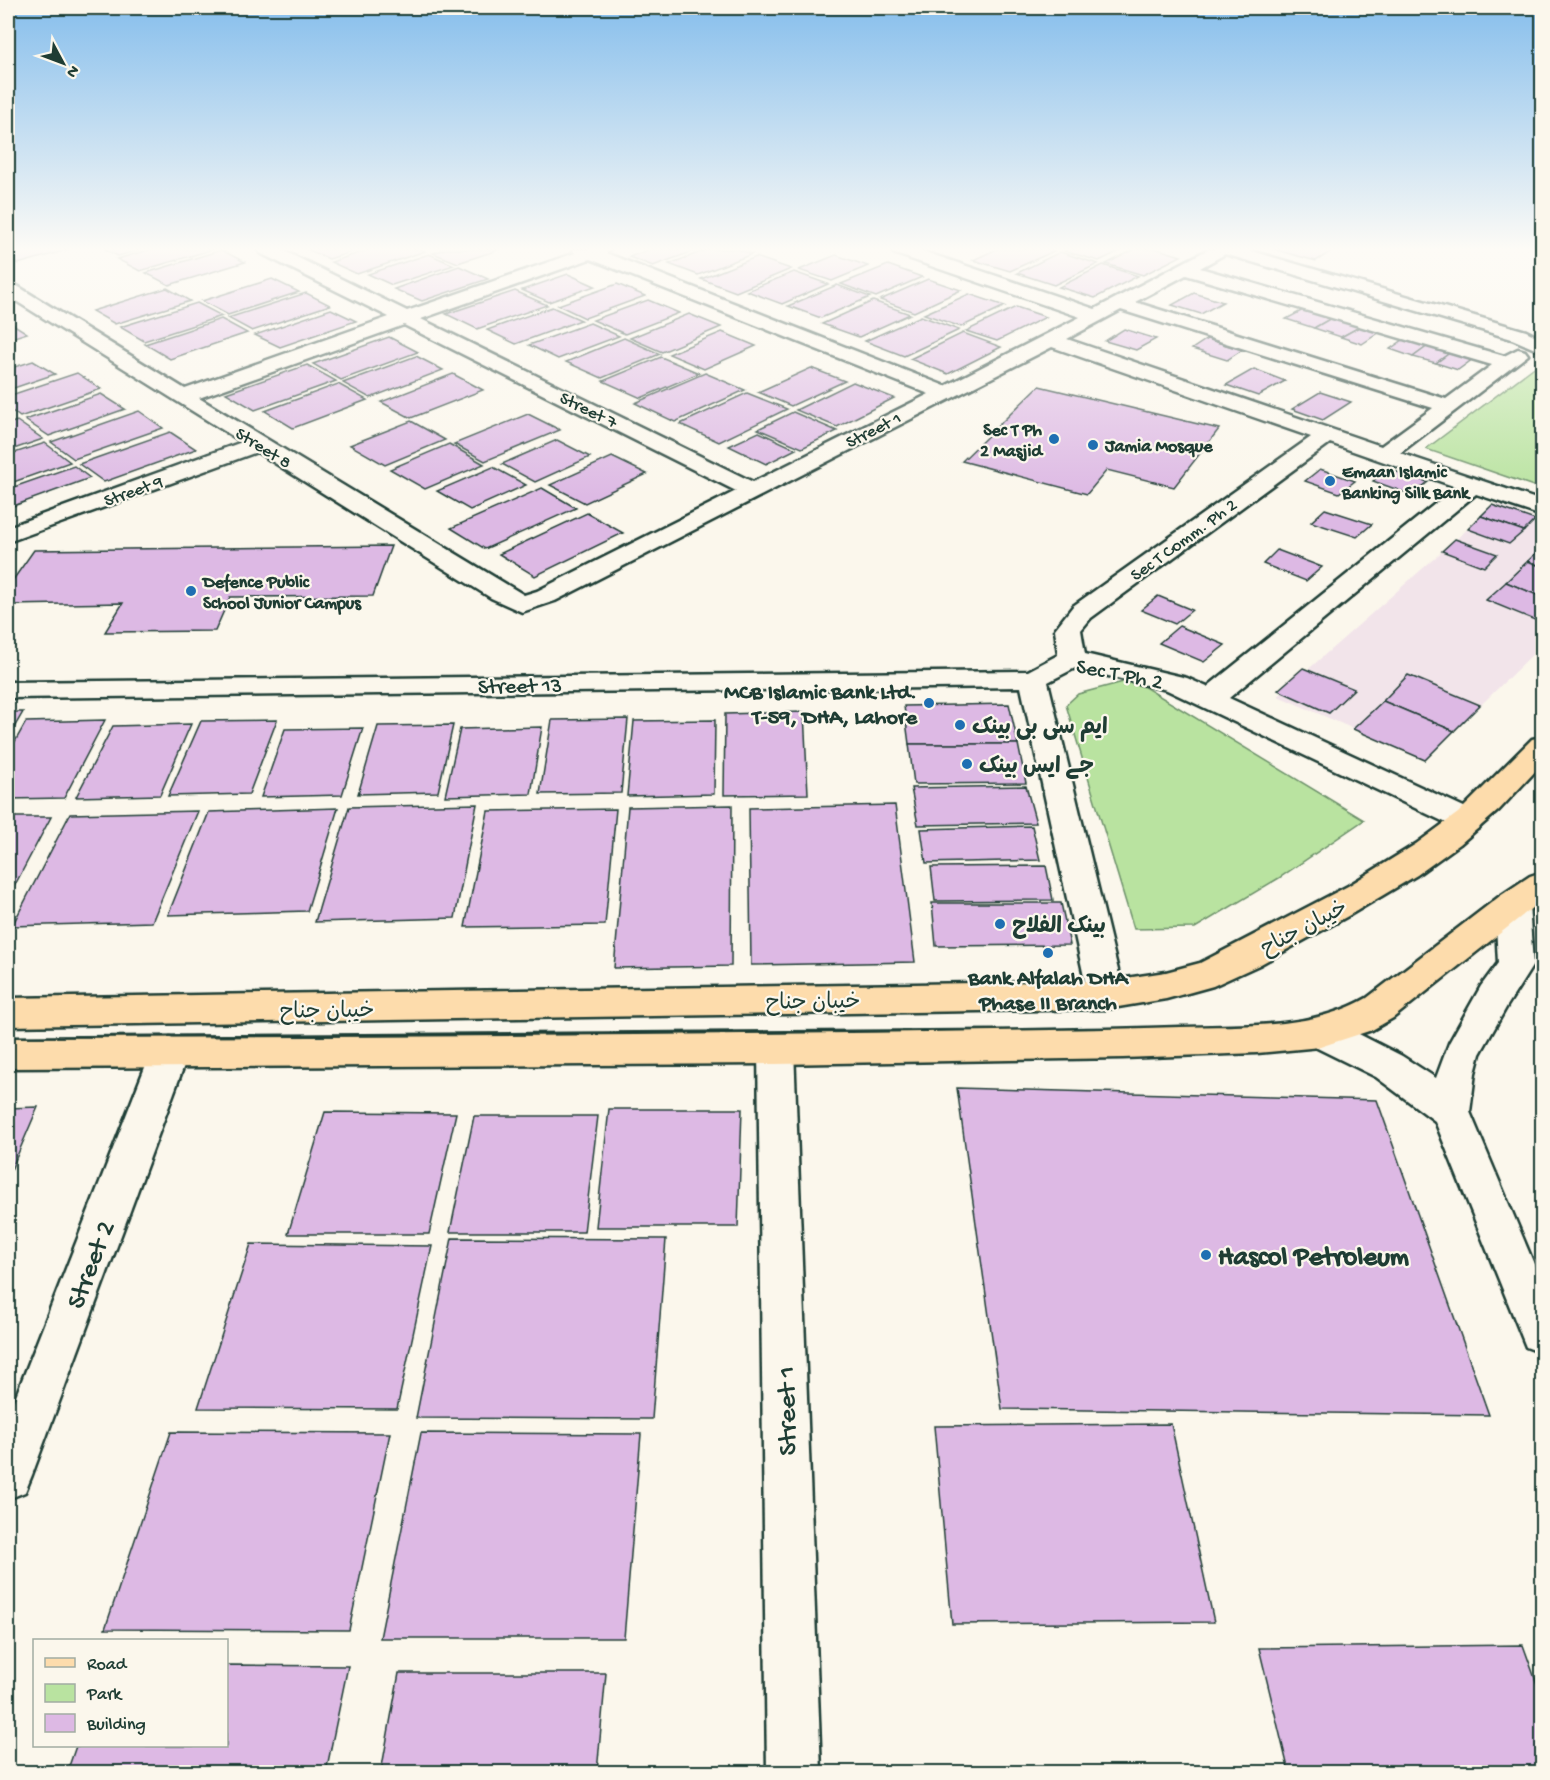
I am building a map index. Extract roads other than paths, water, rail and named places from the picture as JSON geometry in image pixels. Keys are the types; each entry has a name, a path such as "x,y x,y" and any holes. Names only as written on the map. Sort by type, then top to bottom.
{"main road":[{"name":"خیبان جناح","path":"8,1012 1106,995 1200,977 1246,957 1336,909 1385,880 1468,821 1509,783 1542,746"},
{"path":"1509,783 1542,775"},
{"name":"خیبان جناح","path":"8,1053 776,1049 1134,1043 1257,1039 1320,1033 1351,1024 1380,1008 1531,895"}],"street":[{"name":"Street 8","path":"80,332 500,593 522,604"},
{"path":"184,396 362,332"},
{"name":"Street 7","path":"434,332 752,490"},
{"path":"794,332 945,393"},
{"name":"Street 1","path":"522,604 546,596 1066,332"},
{"path":"1211,332 1448,406"},
{"path":"1400,332 1506,363"},
{"path":"1509,332 1538,345"},
{"path":"1051,340 1542,509"},
{"path":"1383,455 1506,363 1538,345"},
{"name":"Sec T Comm. Ph 2","path":"1072,659 1068,629 1082,612 1326,436"},
{"name":"Street 9","path":"8,535 258,444"},
{"path":"1211,698 1472,486"},
{"name":"Sec T Ph 2","path":"1033,679 1072,659 1177,684 1211,698 1468,821"},
{"path":"1033,679 1106,995"},
{"name":"Street 13","path":"8,690 1033,679"},
{"path":"1451,1112 1456,1072 1462,1053 1494,996 1516,965 1531,895"},
{"path":"1320,1033 1344,1042 1389,1065 1432,1095 1451,1112 1542,1332"},
{"name":"Street 1","path":"776,1049 794,1773"},
{"name":"Street 2","path":"8,1475 170,1052"}],"place":[{"name":"Sec T Ph 2 Masjid","path":"1054,439"},
{"name":"Jamia Mosque","path":"1093,445"},
{"name":"Emaan Islamic Banking Silk Bank","path":"1330,481"},
{"name":"Defence Public School Junior Campus","path":"191,591"},
{"name":"MCB Islamic Bank Ltd. T-59, DHA, Lahore","path":"929,703"},
{"name":"ایم سی بی بینک","path":"960,725"},
{"name":"جے ایس بینک","path":"967,764"},
{"name":"بینک الفلاح","path":"1000,924"},
{"name":"Bank Alfalah DHA Phase II Branch","path":"1048,953"},
{"name":"Hascol Petroleum","path":"1206,1255"}]}
